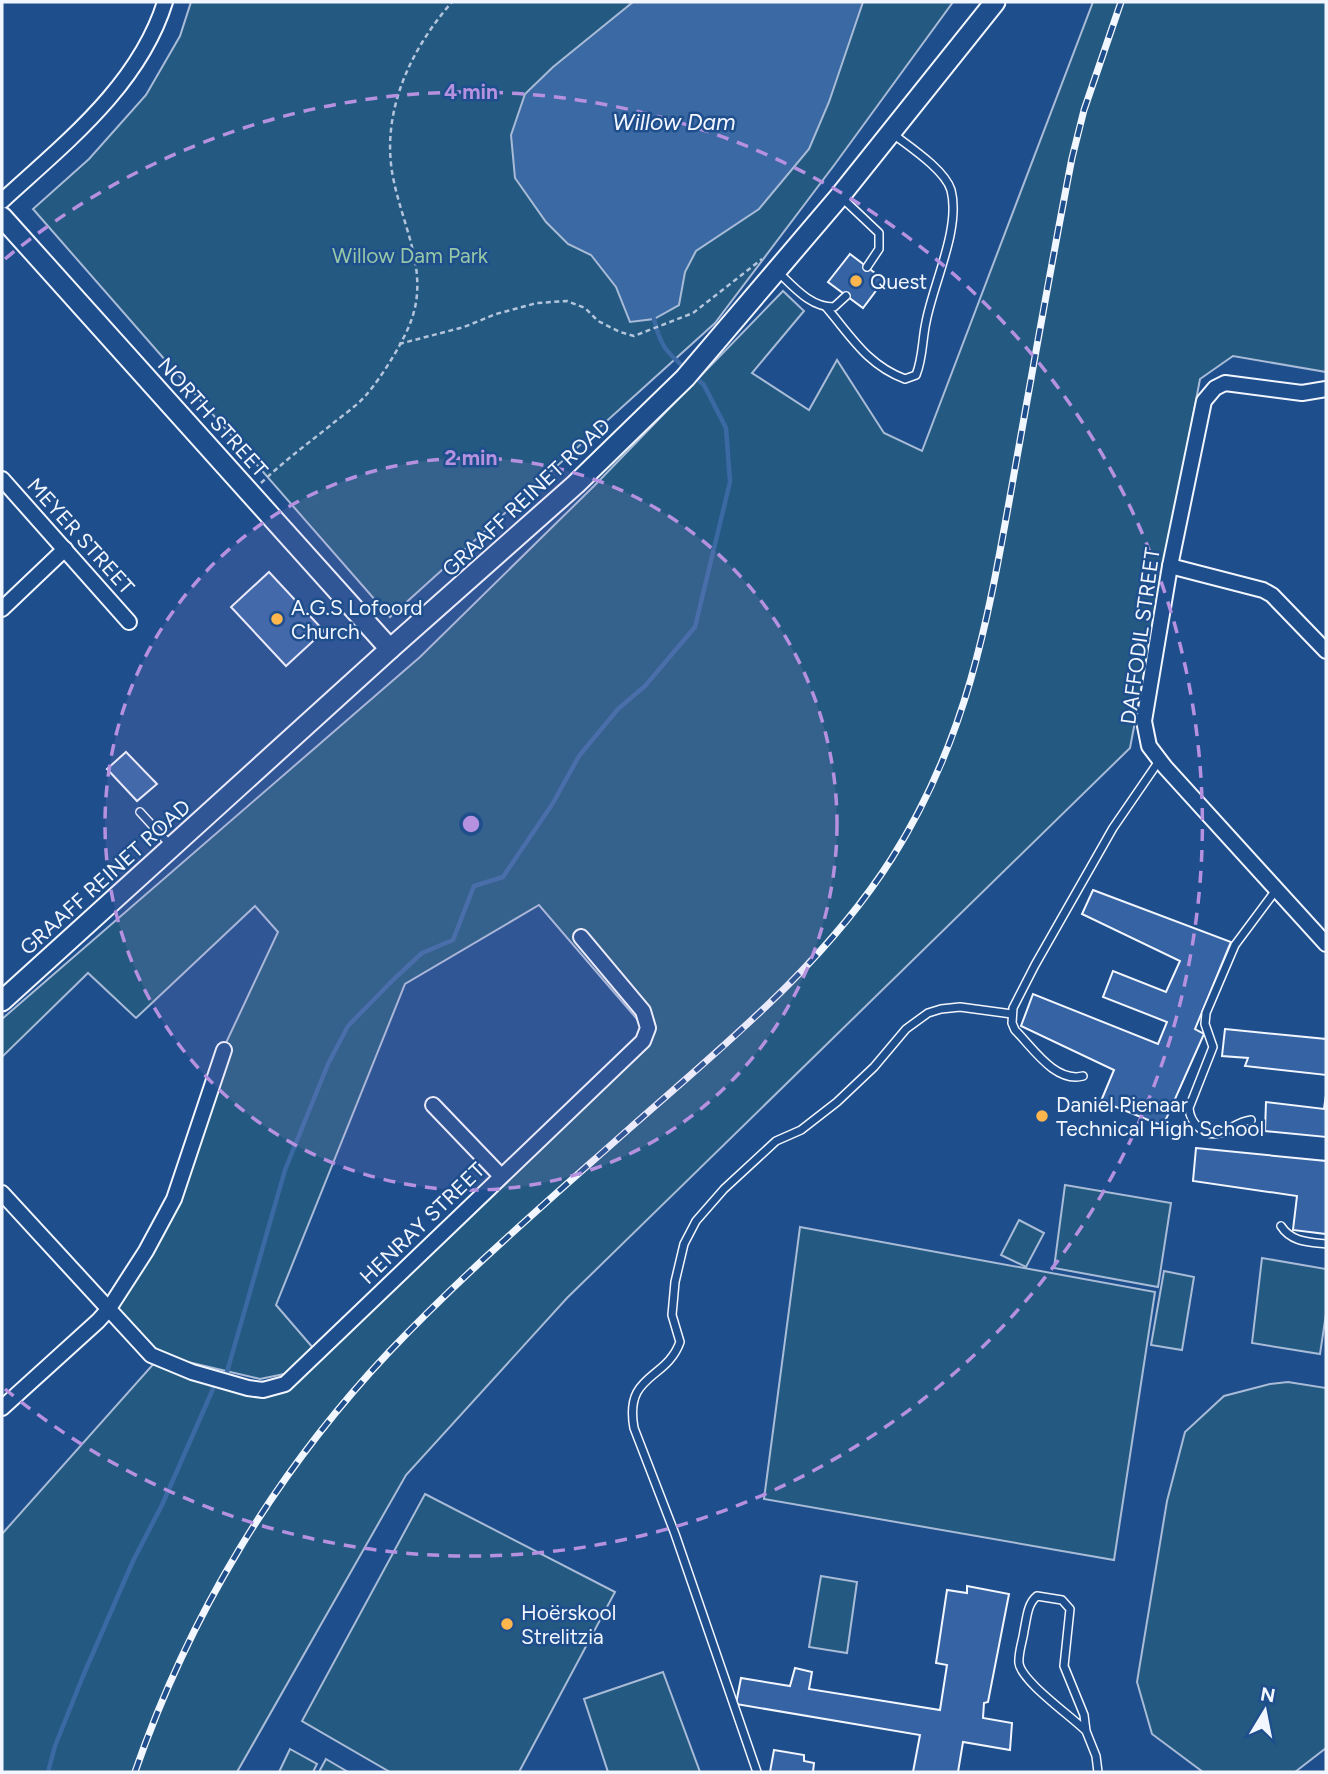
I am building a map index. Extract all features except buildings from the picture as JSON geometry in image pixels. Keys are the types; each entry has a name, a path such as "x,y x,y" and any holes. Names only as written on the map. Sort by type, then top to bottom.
{"main road":[{"name":"GRAAFF REINET ROAD","path":"2,1001 576,484 696,366 773,262 840,196 995,2"},
{"name":"NORTH STREET","path":"2,217 390,649"}],"street":[{"path":"2,201 97,112 145,47 159,21 165,2"},
{"name":"DAFFODIL STREET","path":"1326,389 1302,393 1225,383 1208,395 1200,409 1144,721 1149,746 1160,760 1326,944"},
{"name":"MEYER STREET","path":"2,479 129,622"},
{"path":"2,609 65,549"},
{"path":"1170,566 1272,594 1326,651"},
{"name":"HENRAY STREET","path":"2,1193 145,1349 161,1360 248,1388 275,1388 292,1378 645,1038 648,1028 643,1011 581,937"},
{"path":"2,1408 108,1310 174,1199 224,1050"},
{"path":"433,1105 501,1175"}],"lane":[{"path":"826,307 867,358 891,374 905,379 915,375 950,230 953,204 950,187 938,170 890,131"},
{"path":"840,196 878,233 880,249 867,267"},
{"path":"773,262 809,300 826,307 834,307 846,296"},
{"path":"1083,1076 1068,1078 1055,1070 1015,1030 1012,1014 1035,965 1113,828 1160,760"},
{"path":"139,812 172,847"},
{"path":"1251,1120 1240,1121 1221,1133 1213,1133 1195,1125 1189,1108 1213,1047 1205,1024 1206,1013 1235,945 1277,889"},
{"path":"757,1772 675,1534 634,1428 631,1413 638,1389 671,1360 680,1342 672,1315 675,1282 684,1244 696,1221 724,1189 776,1141 801,1130 837,1102 874,1067 906,1029 928,1013 960,1007 1012,1014"},
{"path":"1281,1226 1287,1236 1304,1242 1326,1244"},
{"path":"1086,1731 1036,1688 1021,1670 1019,1661 1027,1614 1030,1604 1037,1596 1062,1600 1070,1609 1064,1666 1084,1715 1098,1772"}],"path":[{"path":"251,492 366,396 411,323 419,277 415,254 393,181 390,139 392,117 404,76 434,25 452,2"},
{"path":"399,344 464,327 496,313 537,303 567,301 585,308 598,321 634,336 693,313 773,262"}],"green space":[{"name":"Willow Dam Park","path":"191,2 953,2 715,323 390,617 33,209 89,159 146,95 180,36"},
{"path":"1093,2 1326,2 1326,372 1233,356 1200,379 1130,748 567,1298 406,1475 237,1772 2,1772 2,1534 156,1361 259,1385 293,1379 649,1033 539,905 405,984 276,1305 314,1349 289,1373 260,1379 158,1355 115,1308 147,1251 225,1045 278,932 255,906 136,1018 88,973 2,1057 2,1019 420,657 594,486 783,291 804,311 752,373 809,410 837,360 884,433 922,451"},
{"path":"1065,1185 1171,1203 1158,1287 1054,1268"},
{"path":"1019,1220 1044,1233 1026,1267 1001,1255"},
{"path":"800,1227 1155,1292 1114,1560 764,1499"},
{"path":"1262,1258 1326,1269 1326,1314 1320,1354 1252,1343"},
{"path":"1164,1271 1194,1277 1182,1350 1151,1345"},
{"path":"1288,1382 1326,1388 1326,1748 1295,1772 1203,1772 1152,1734 1137,1682 1167,1501 1185,1432 1224,1396"},
{"path":"425,1494 615,1592 519,1772 390,1772 302,1721"},
{"path":"821,1576 857,1582 847,1653 809,1647"},
{"path":"663,1672 700,1772 608,1772 584,1699"},
{"path":"290,1749 317,1764 313,1772 279,1772"},
{"path":"326,1759 348,1772 319,1772"}],"water":[{"name":"Willow Dam","path":"633,2 863,2 829,102 809,149 759,209 696,251 685,272 679,305 654,319 630,322 616,287 591,255 568,244 546,222 515,178 511,135 525,94 553,67"}],"waterway":[{"path":"654,319 665,347 686,369"},
{"path":"227,1372 285,1170 328,1064 348,1026 422,953 453,940 474,886 503,877 553,803 579,756 618,709 645,686 695,627 730,482 726,428 704,385 693,375"},
{"path":"48,1772 55,1746 83,1676 213,1389"}],"railway":[{"path":"135,1772 181,1658 209,1602 273,1497 348,1398 389,1352 477,1266 736,1034 804,969 865,897 892,858 919,810 960,715 974,667 997,568 1072,158 1084,110 1121,2"}],"place":[{"name":"Quest","path":"856,281"},
{"name":"A.G.S Lofoord Church","path":"277,619"},
{"name":"Daniel Pienaar Technical High School","path":"1042,1116"},
{"name":"Hoërskool Strelitzia","path":"507,1624"}]}
